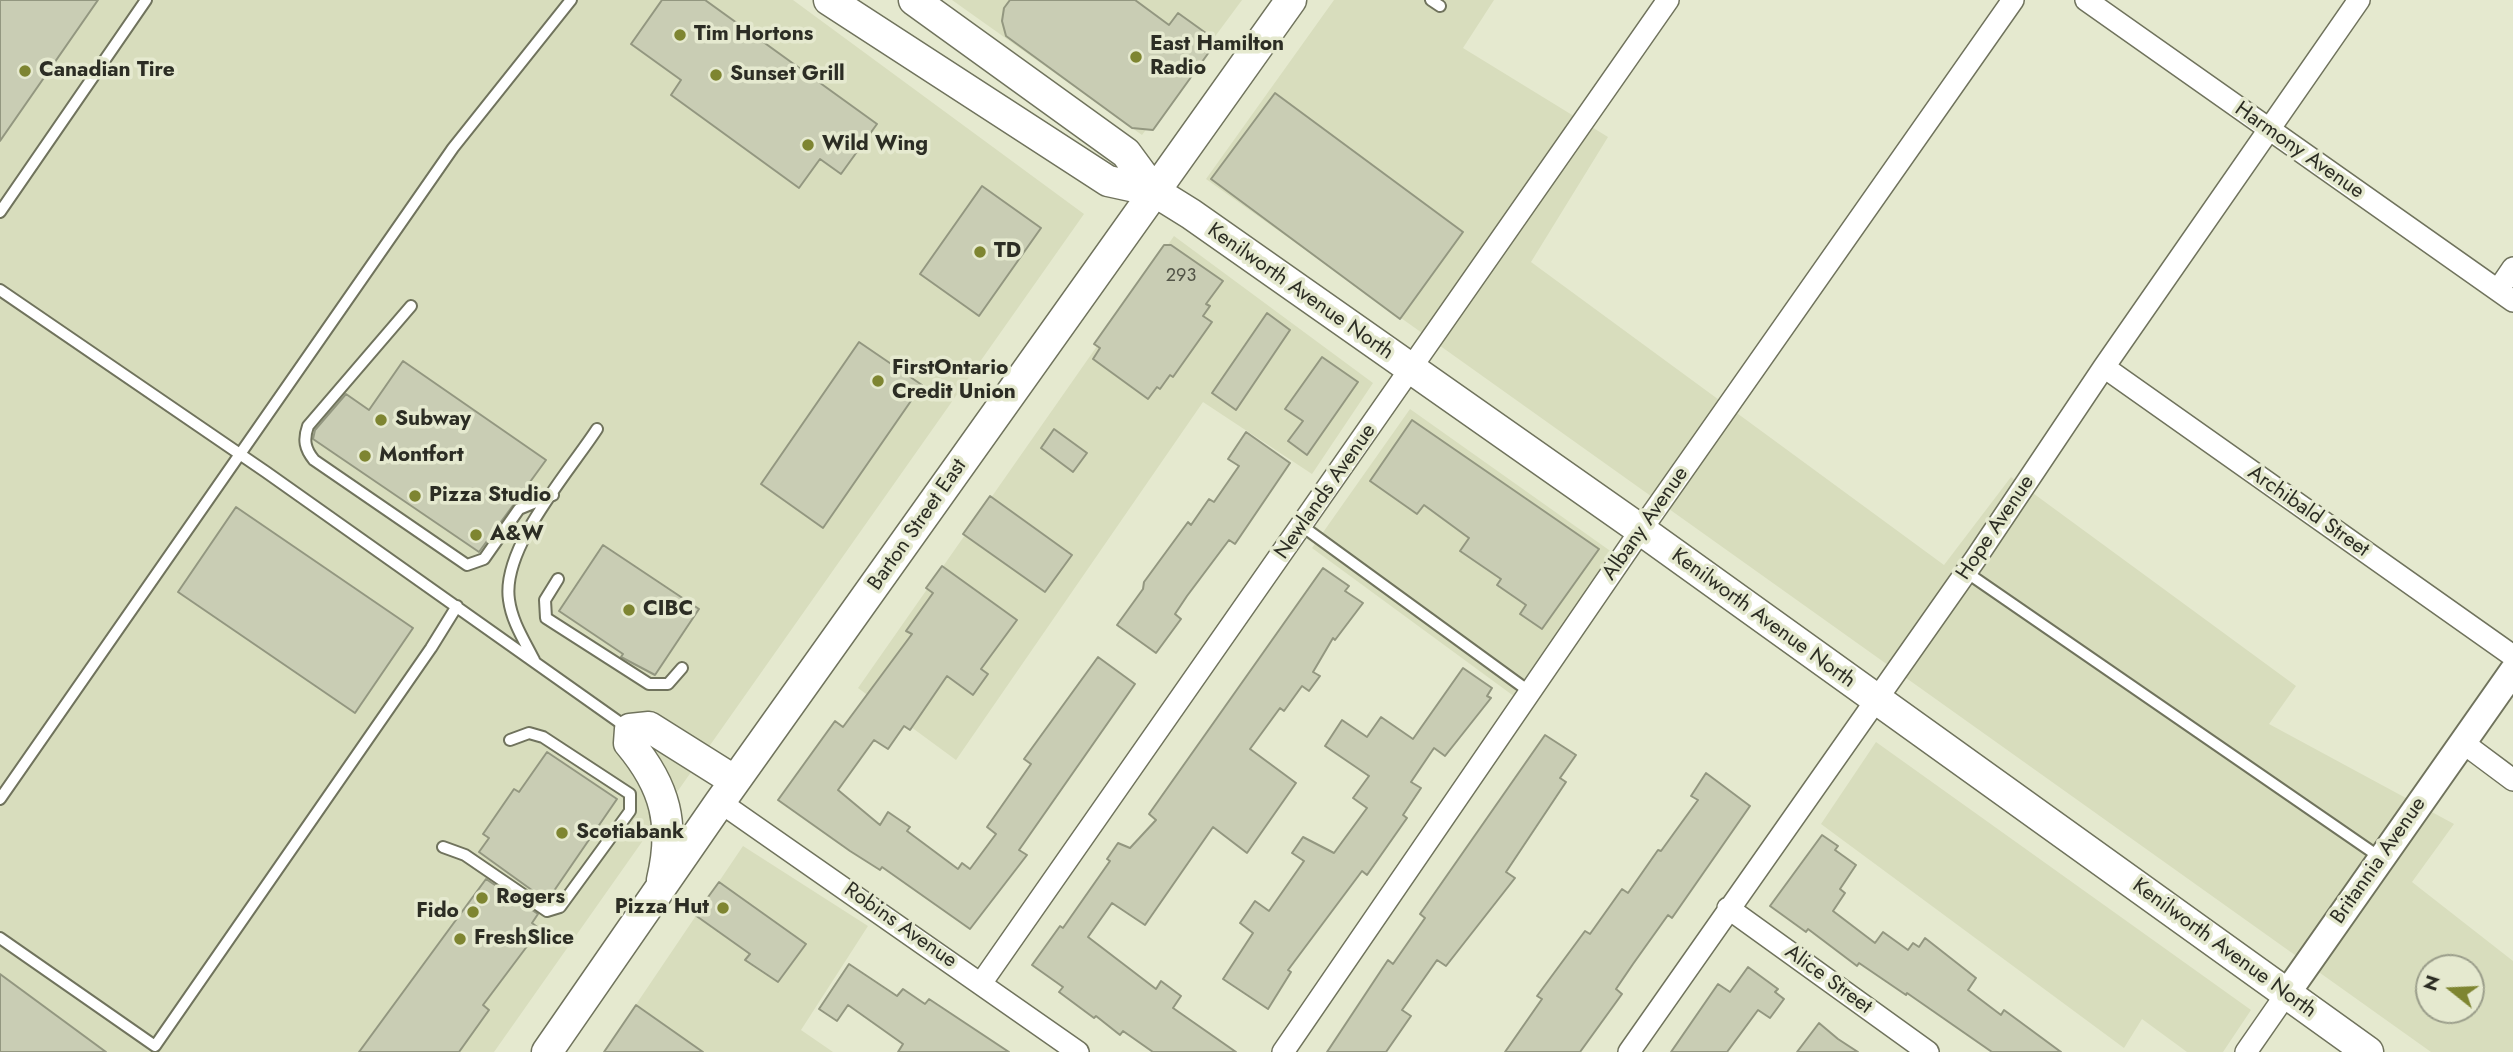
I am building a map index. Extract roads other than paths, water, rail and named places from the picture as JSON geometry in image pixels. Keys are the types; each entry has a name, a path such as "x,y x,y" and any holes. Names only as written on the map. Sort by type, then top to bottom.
{"main road":[{"name":"Kenilworth Avenue North","path":"829,0 1108,181 1154,191"},
{"name":"Barton Street East","path":"547,1052 727,792 1291,0"},
{"name":"Kenilworth Avenue North","path":"924,3 1126,153 1154,191 1641,530 2368,1052"},
{"path":"659,890 670,847 667,813 644,760 629,743 630,729 649,727 727,792"}],"street":[{"name":"Newlands Avenue","path":"982,982 1668,0"},
{"name":"Albany Avenue","path":"1283,1052 1641,530 2013,0"},
{"name":"Harmony Avenue","path":"2086,0 2505,296"},
{"name":"Hope Avenue","path":"1629,1052 1966,572 2267,129 2359,0"},
{"path":"2505,296 2513,268"},
{"name":"Archibald Street","path":"2104,367 2513,656"},
{"name":"Britannia Avenue","path":"2246,1052 2513,671"},
{"path":"2462,742 2513,780"},
{"name":"Robins Avenue","path":"727,792 1078,1052"},
{"name":"Alice Street","path":"1728,908 1928,1052"}],"lane":[{"path":"0,212 146,0"},
{"path":"0,799 453,148 571,0"},
{"path":"0,290 239,453 630,729"},
{"path":"411,306 308,426 305,444 308,453 314,460 467,565 484,559 519,509 553,495"},
{"path":"535,662 515,623 508,598 509,572 516,547 597,429"},
{"path":"1302,526 1530,692"},
{"path":"1966,572 2381,858"},
{"path":"558,579 545,600 546,618 649,684 668,684 682,668"},
{"path":"0,938 155,1046 426,656 457,606"},
{"path":"443,847 465,855 548,911 561,907 630,811 630,794 542,737 530,733 510,740"}],"place":[{"name":"Tim Hortons","path":"680,35"},
{"name":"East Hamilton Radio","path":"1136,57"},
{"name":"Canadian Tire","path":"25,71"},
{"name":"Sunset Grill","path":"716,75"},
{"name":"Wild Wing","path":"808,145"},
{"name":"TD","path":"980,252"},
{"name":"FirstOntario Credit Union","path":"878,381"},
{"name":"Subway","path":"381,420"},
{"name":"Montfort","path":"365,456"},
{"name":"Pizza Studio","path":"415,496"},
{"name":"A&W","path":"476,535"},
{"name":"CIBC","path":"629,610"},
{"name":"Scotiabank","path":"562,833"},
{"name":"Rogers","path":"482,898"},
{"name":"Pizza Hut","path":"723,908"},
{"name":"Fido","path":"473,912"},
{"name":"FreshSlice","path":"460,939"}]}
